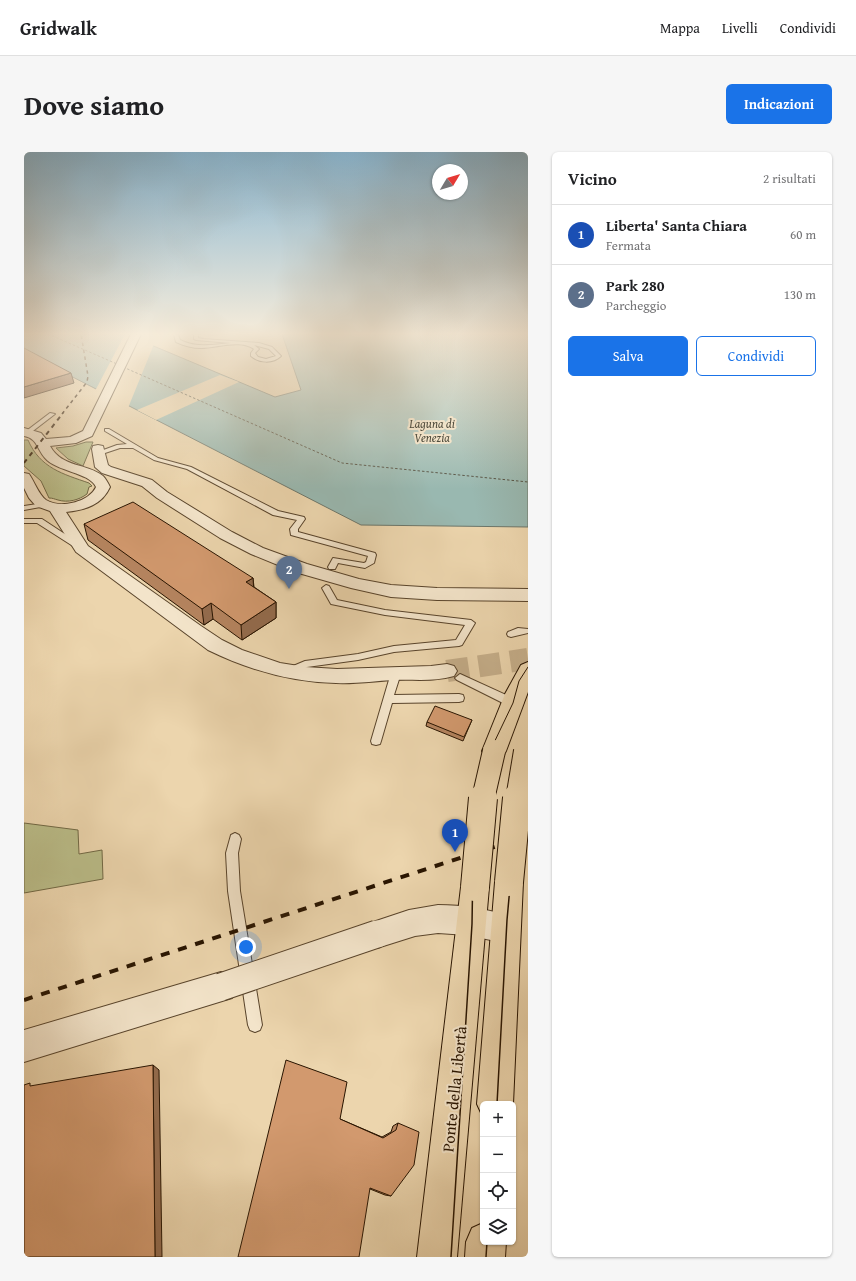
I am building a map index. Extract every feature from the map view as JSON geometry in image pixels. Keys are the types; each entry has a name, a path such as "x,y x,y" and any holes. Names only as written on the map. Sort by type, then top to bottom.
{"main road":[{"name":"Ponte della Libertà","path":"437,1257 472,921 482,803 494,751 513,702 528,670"},
{"path":"495,1101 509,882 517,799 527,747"},
{"path":"485,1257 486,1245"}],"street":[{"path":"42,443 62,442 78,439 88,433 115,386"},
{"path":"96,497 102,490 102,484 90,473 91,465 99,451 108,426"},
{"path":"26,433 38,436 48,454 61,464 126,491"},
{"path":"99,451 100,463 105,470 114,475 145,482 162,495 235,540 276,559 301,568 357,584 391,591 478,596 528,595"},
{"path":"24,478 38,500 50,506 78,506 96,497 126,491 150,491 162,495"},
{"path":"50,506 82,549 194,631 215,645 235,655 256,663 289,671 337,676 396,672 431,673 454,669"},
{"path":"478,596 507,601 528,609"},
{"path":"24,1046 221,987 377,934 426,920 440,919 472,921 505,929"}],"lane":[{"path":"26,433 52,414"},
{"path":"108,426 134,446 156,459 190,468 276,513 301,518 294,529 294,533 372,555 370,562 365,566 336,560 332,568"},
{"path":"99,451 119,446 134,446"},
{"path":"24,508 50,506"},
{"path":"24,521 39,521 82,549"},
{"path":"289,671 305,664 358,657 394,649 459,642 471,623 349,606 334,602 326,588"},
{"path":"511,634 518,631 525,631"},
{"path":"454,669 513,702"},
{"path":"376,741 396,672"},
{"path":"388,699 459,698"},
{"path":"235,839 232,853 234,891 256,1025"}],"green space":[{"path":"24,440 28,440 33,450 39,457 53,469 89,483 92,486 89,487 87,494 69,501 49,498 41,481 24,466"},
{"path":"86,442 93,442 83,466 68,459 56,448 73,446"},
{"path":"24,823 78,830 79,854 102,850 103,879 24,893"}],"water":[{"name":"Laguna di Venezia","path":"89,386 248,386 275,397 301,390 299,386 528,386 528,527 361,525"}],"pier":[{"path":"98,386 137,386 128,408 95,391"},
{"path":"195,386 231,386 156,420 137,410"}],"building":[{"path":"133,502 253,578 246,582 276,602 241,625 211,603 202,609 84,524"},
{"path":"435,706 472,720 464,737 427,722"},
{"path":"286,1060 347,1082 340,1119 383,1138 396,1130 398,1123 419,1132 414,1165 391,1196 370,1188 359,1257 238,1257"},
{"path":"153,1065 155,1257 24,1257 24,1085 30,1083 30,1086"}],"ferry route":[{"path":"165,386 342,463 528,482"}],"tunnel":[{"path":"447,671 528,659"}],"tram line":[{"path":"479,799 491,749 513,703 519,681 528,667"},
{"path":"518,799 528,748"},
{"path":"451,1257 472,924 473,863 480,798"},
{"path":"497,1101 507,920 518,798"},
{"path":"486,1257 487,1245"}],"railway":[{"path":"62,414 84,386"},
{"path":"24,463 63,413"},
{"path":"24,1000 500,845 528,838"}],"place":[{"name":"Park 280","path":"289,589"},
{"name":"Liberta' Santa Chiara","path":"455,852"}]}
